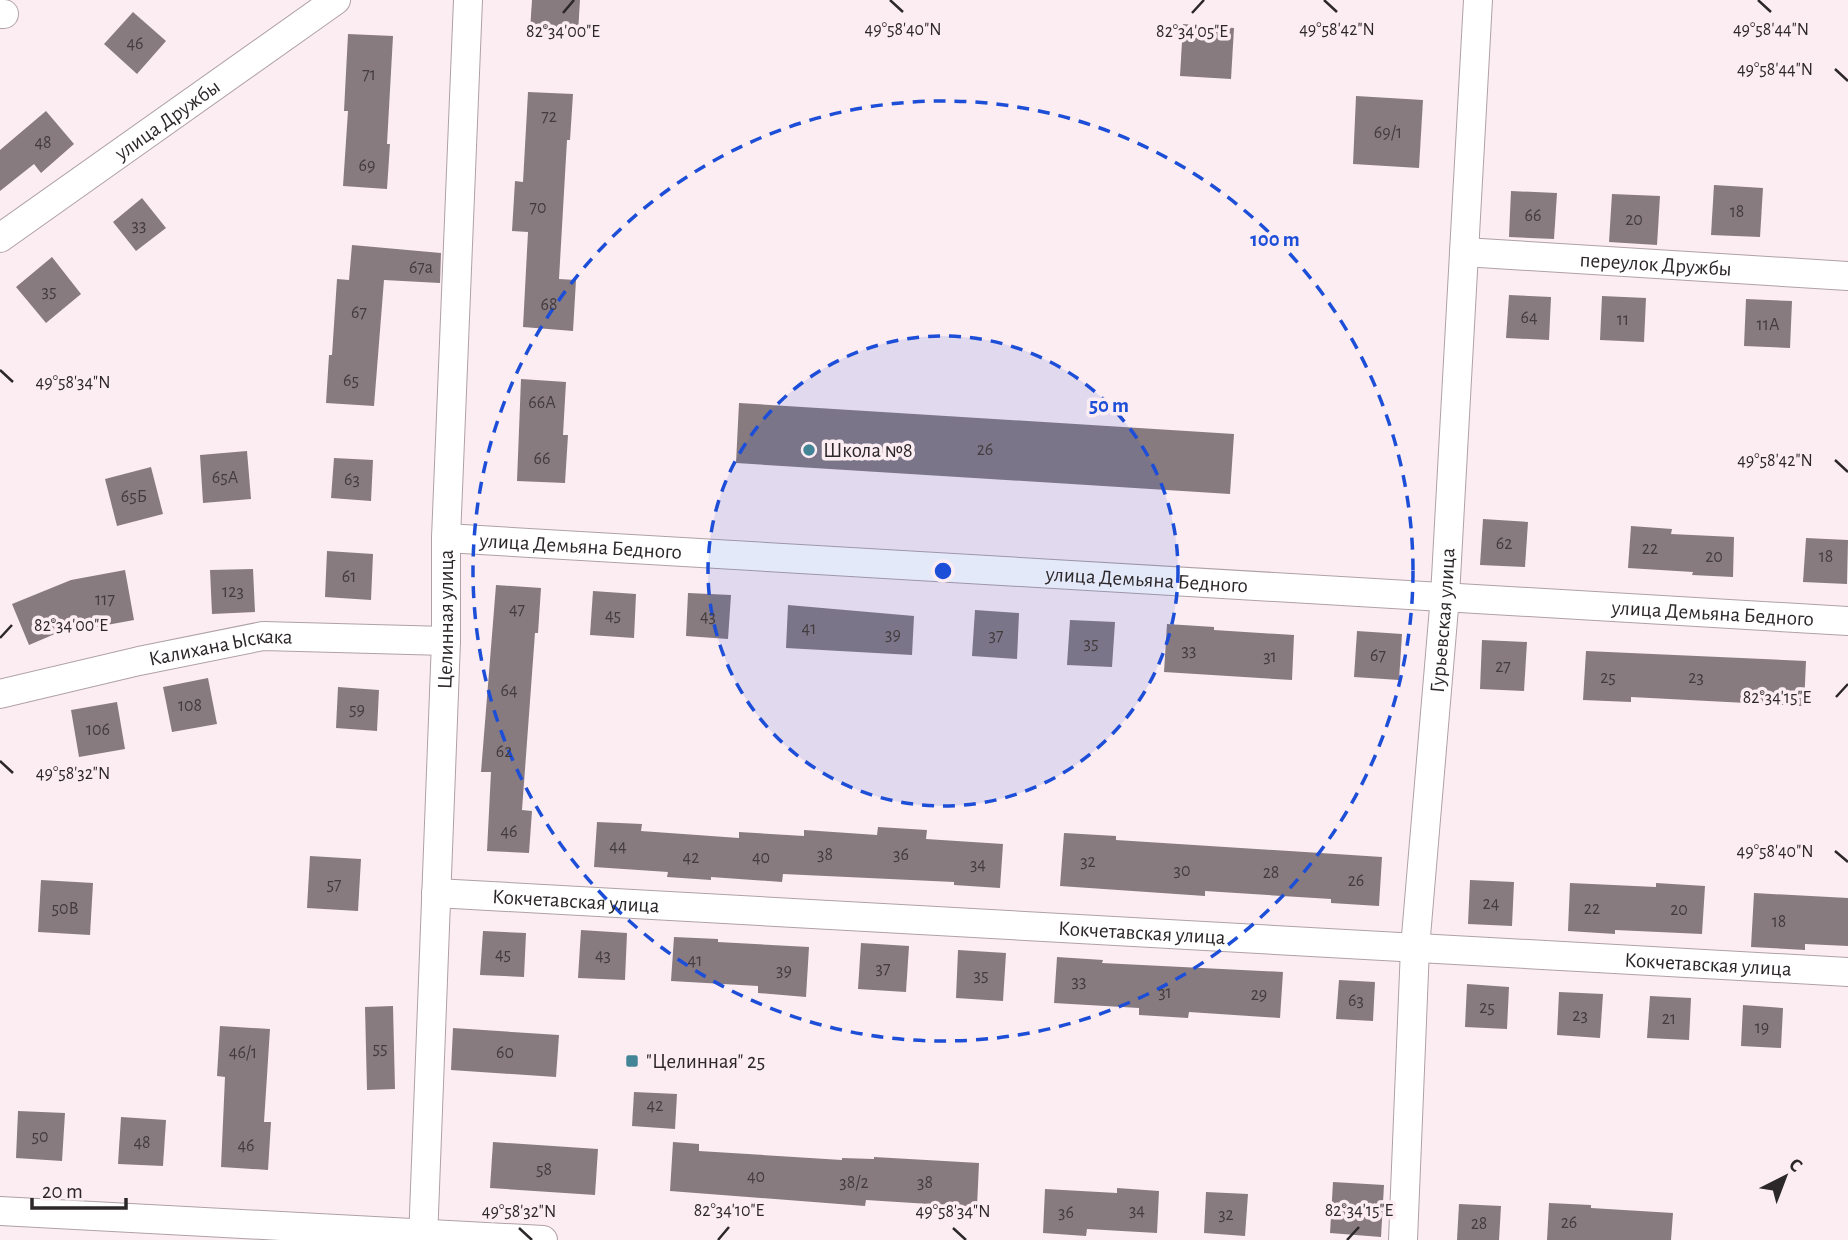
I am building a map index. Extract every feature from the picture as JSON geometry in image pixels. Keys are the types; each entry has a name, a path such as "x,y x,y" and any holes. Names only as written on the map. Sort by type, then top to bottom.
{"street":[{"name":"улица Дружбы","path":"0,239 336,0"},
{"name":"Целинная улица","path":"423,1237 446,641 446,538 468,0"},
{"name":"Гурьевская улица","path":"1403,1240 1415,948 1445,596 1478,0"},
{"name":"переулок Дружбы","path":"1464,252 1848,276"},
{"name":"улица Демьяна Бедного","path":"446,538 1848,621"},
{"name":"Калихана Ыскака","path":"0,694 139,660 263,636 446,641"},
{"name":"Кокчетавская улица","path":"436,893 1848,972"},
{"path":"0,1211 423,1237 542,1240"}],"building":[{"path":"532,0 580,0 578,33 530,30"},
{"path":"133,12 166,41 137,74 104,44"},
{"path":"1183,24 1234,28 1231,79 1180,76"},
{"path":"348,34 393,36 387,189 343,186 348,111 344,111"},
{"path":"528,92 573,94 570,140 567,140 559,279 576,280 573,331 523,327 528,232 512,231 515,181 523,182"},
{"path":"1356,96 1423,100 1419,168 1353,164"},
{"path":"46,111 74,144 41,173 34,164 0,191 0,150"},
{"path":"1714,185 1763,188 1760,237 1711,235"},
{"path":"1511,191 1557,193 1554,239 1509,237"},
{"path":"1612,194 1660,196 1657,245 1609,242"},
{"path":"142,198 166,228 136,251 113,222"},
{"path":"352,245 441,253 440,283 384,280 374,406 326,403 337,279 349,280"},
{"path":"52,257 81,294 46,323 16,287"},
{"path":"1509,295 1551,297 1549,340 1506,338"},
{"path":"1602,296 1646,298 1644,342 1600,340"},
{"path":"1746,299 1792,301 1790,348 1744,346"},
{"path":"521,379 566,382 563,435 568,435 565,483 517,481"},
{"path":"739,403 1234,434 1230,494 736,463"},
{"path":"247,451 251,499 203,503 200,455"},
{"path":"334,458 373,460 371,501 331,498"},
{"path":"151,467 163,514 117,526 105,479"},
{"path":"1483,519 1528,522 1525,567 1480,565"},
{"path":"1631,526 1672,529 1671,534 1734,537 1733,577 1628,568"},
{"path":"1806,538 1848,540 1847,584 1803,582"},
{"path":"327,551 373,554 371,600 325,597"},
{"path":"253,569 255,612 212,614 210,570"},
{"path":"125,570 134,620 85,629 83,622 29,645 12,604 71,580"},
{"path":"496,585 541,588 538,633 535,633 522,810 532,811 529,853 487,851 491,772 481,772"},
{"path":"593,591 636,594 634,638 590,635"},
{"path":"688,593 731,595 728,639 686,636"},
{"path":"788,605 914,616 912,655 786,648"},
{"path":"975,610 1019,613 1017,659 972,656"},
{"path":"1070,620 1115,622 1112,667 1067,665"},
{"path":"1167,624 1294,635 1292,680 1164,672"},
{"path":"1357,631 1402,634 1399,680 1354,677"},
{"path":"1482,640 1527,642 1524,691 1480,689"},
{"path":"1586,651 1806,661 1804,706 1631,697 1631,702 1583,700"},
{"path":"208,678 217,724 172,732 163,687"},
{"path":"338,687 379,690 377,731 336,728"},
{"path":"117,702 125,749 79,757 71,710"},
{"path":"597,822 642,824 641,831 739,838 739,832 804,836 804,830 877,835 878,827 927,830 926,839 1003,844 1000,888 954,885 954,882 783,874 782,882 711,877 711,880 667,877 668,872 594,867"},
{"path":"1064,833 1116,836 1116,840 1382,857 1379,906 1331,903 1331,899 1205,891 1205,896 1060,886"},
{"path":"310,856 361,859 358,911 307,908"},
{"path":"41,880 93,883 90,935 38,932"},
{"path":"1470,880 1514,882 1512,926 1468,924"},
{"path":"1570,883 1705,886 1702,934 1568,931"},
{"path":"1754,893 1848,898 1848,946 1805,944 1805,950 1751,947"},
{"path":"581,930 627,933 625,980 578,978"},
{"path":"483,931 526,933 524,977 480,975"},
{"path":"674,937 809,947 806,997 758,993 758,986 671,981"},
{"path":"861,943 909,946 906,992 858,989"},
{"path":"958,950 1006,953 1003,1001 956,998"},
{"path":"1057,957 1103,960 1102,963 1283,972 1280,1018 1189,1012 1188,1018 1139,1015 1139,1008 1054,1003"},
{"path":"1339,980 1375,982 1373,1021 1336,1019"},
{"path":"1467,984 1509,987 1507,1029 1465,1027"},
{"path":"1559,992 1603,994 1600,1038 1557,1035"},
{"path":"1650,996 1691,998 1689,1040 1647,1038"},
{"path":"1743,1005 1783,1008 1781,1048 1741,1046"},
{"path":"393,1006 395,1089 367,1090 365,1007"},
{"path":"220,1026 270,1029 264,1122 271,1122 268,1170 221,1167 225,1077 217,1076"},
{"path":"453,1028 559,1035 556,1077 451,1070"},
{"path":"634,1092 677,1094 675,1129 632,1126"},
{"path":"18,1111 65,1113 62,1161 16,1158"},
{"path":"121,1117 166,1120 163,1166 118,1164"},
{"path":"493,1142 598,1149 595,1195 490,1188"},
{"path":"673,1142 699,1144 699,1151 842,1160 874,1157 979,1163 977,1207 866,1200 865,1206 670,1191"},
{"path":"1333,1182 1384,1185 1381,1237 1330,1233"},
{"path":"1117,1188 1159,1191 1157,1233 1087,1229 1086,1236 1043,1233 1045,1189 1117,1193"},
{"path":"1206,1192 1248,1194 1245,1236 1204,1233"},
{"path":"1549,1203 1673,1213 1671,1240 1547,1240"},
{"path":"1459,1204 1501,1206 1499,1240 1457,1240"}],"place":[{"name":"Школа №8","path":"809,450"},
{"name":"\"Целинная\" 25","path":"632,1061"}]}
